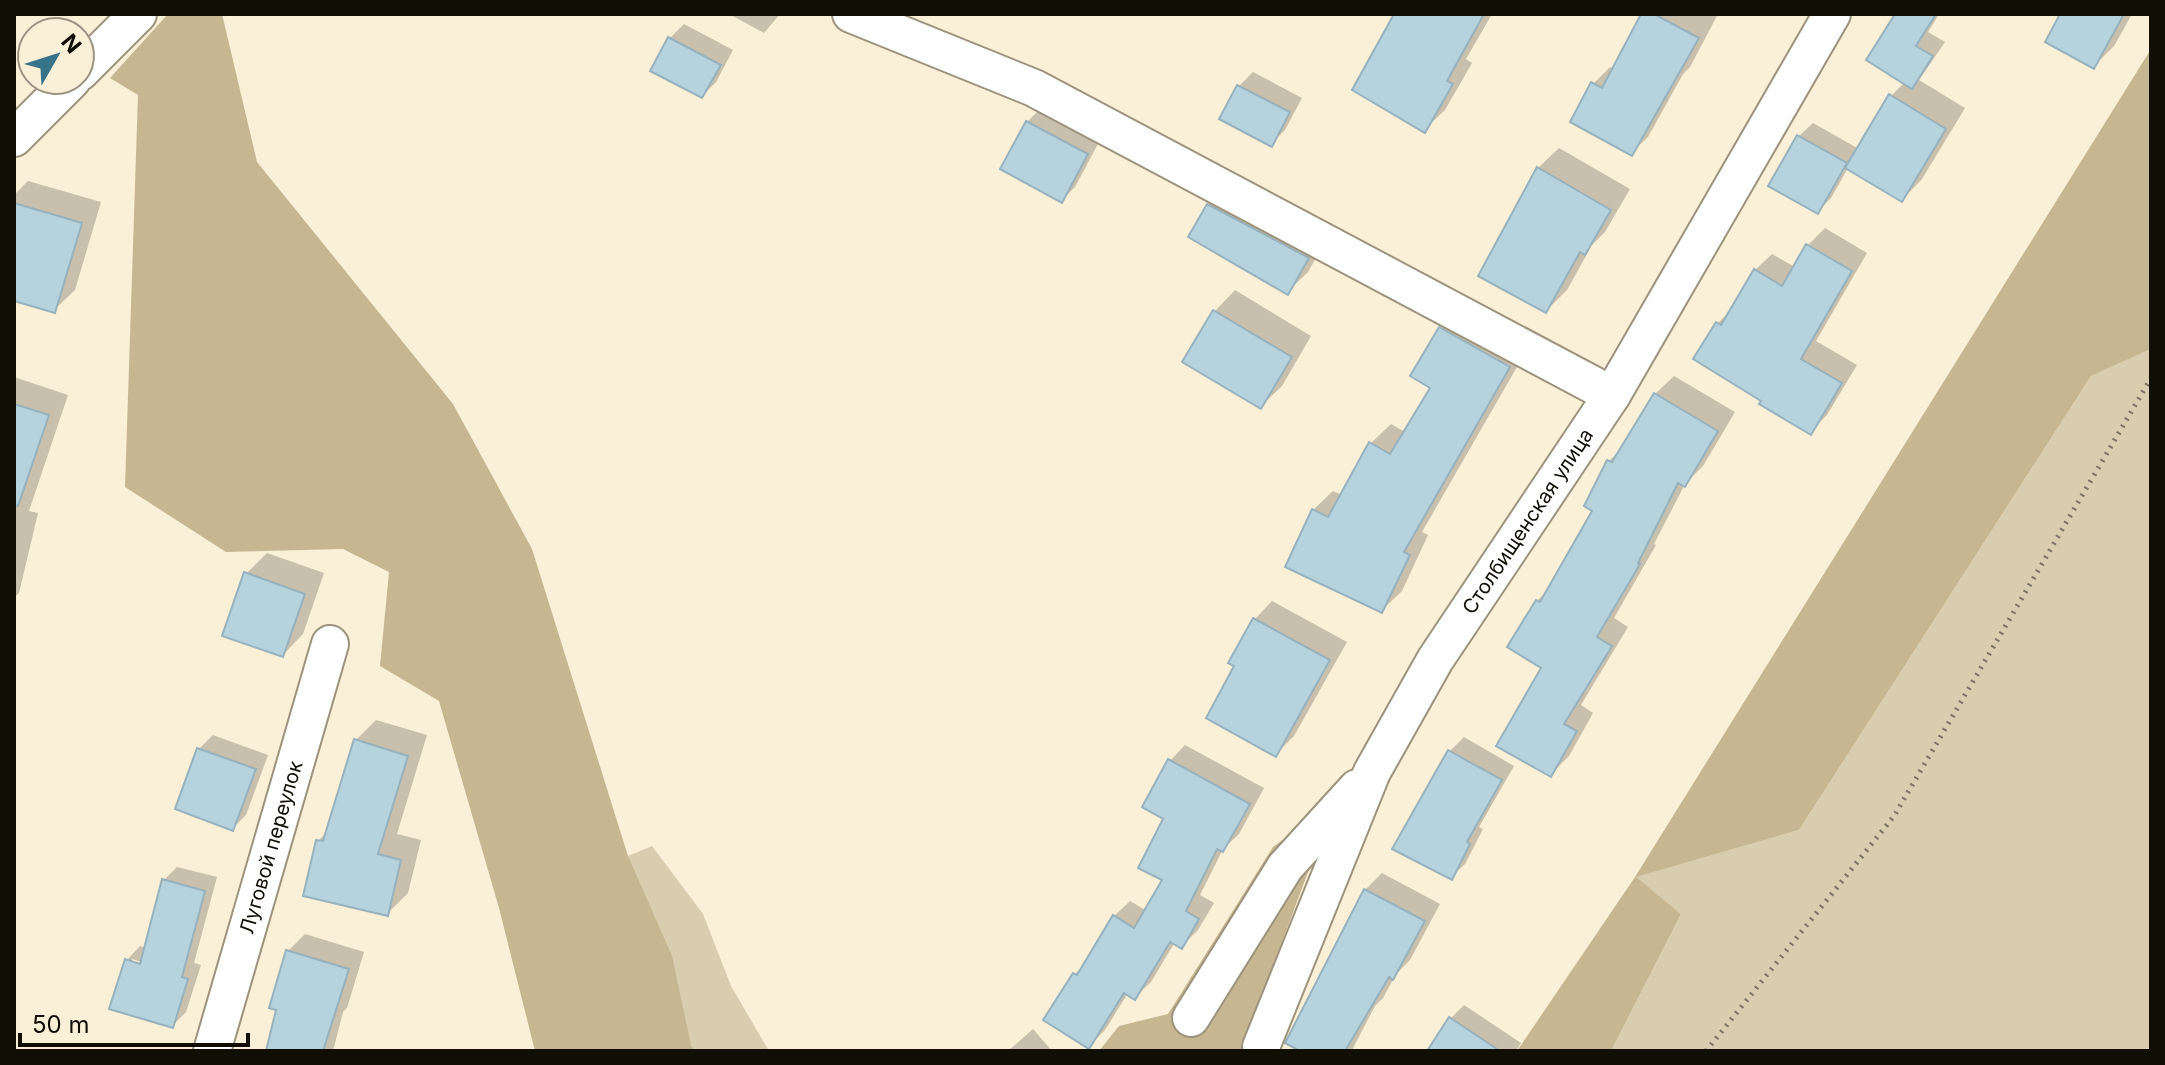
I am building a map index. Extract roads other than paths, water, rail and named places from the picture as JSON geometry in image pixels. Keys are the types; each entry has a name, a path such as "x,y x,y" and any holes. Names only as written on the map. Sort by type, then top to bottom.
{"street":[{"path":"96,56 138,14"},
{"path":"851,14 1034,88 1612,395"},
{"name":"Столбищенская улица","path":"1261,1047 1372,772 1435,660 1612,395 1832,14"},
{"path":"14,138 56,96"},
{"name":"Луговой переулок","path":"212,1051 330,644"},
{"path":"1191,1018 1285,867 1372,772"}]}
